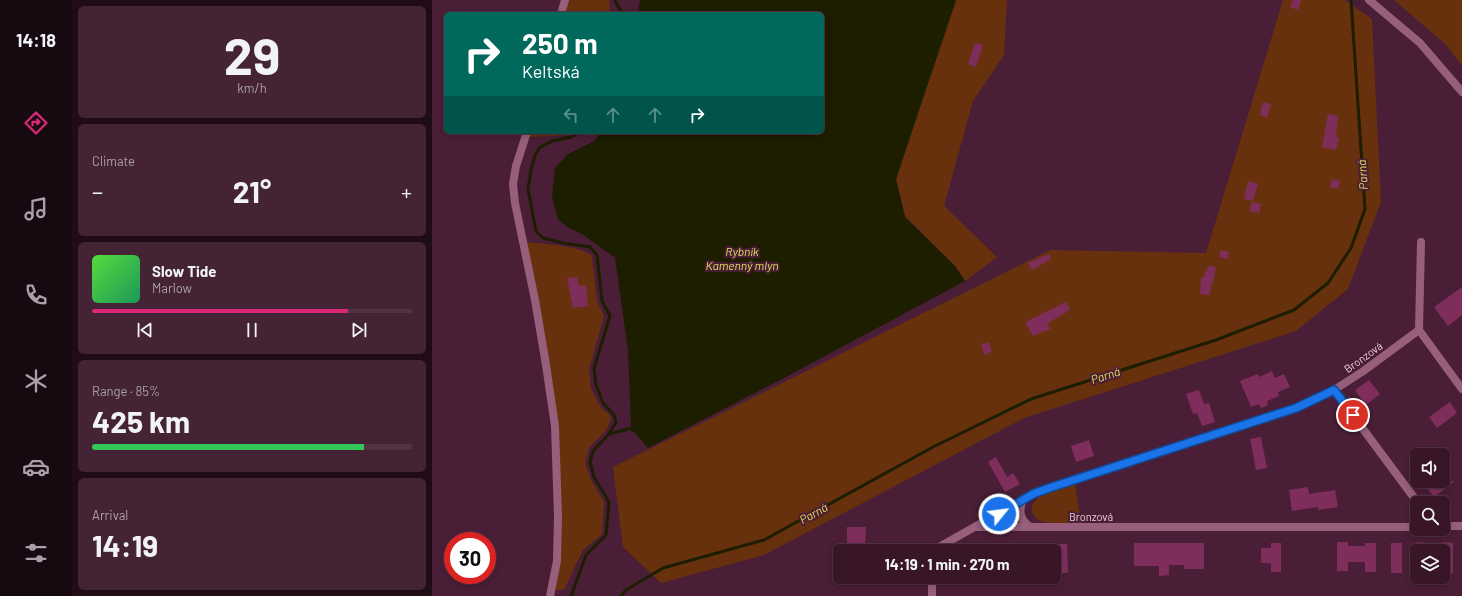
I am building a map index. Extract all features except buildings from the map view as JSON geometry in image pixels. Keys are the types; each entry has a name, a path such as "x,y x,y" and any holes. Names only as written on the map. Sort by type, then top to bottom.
{"street":[{"path":"562,12 565,0"},
{"path":"1369,0 1420,43 1462,92"},
{"path":"526,134 516,166 513,184 514,203 535,300 555,426 558,516 557,561 550,596"},
{"path":"1421,242 1419,330 1462,389"},
{"name":"Bronzová","path":"945,544 1023,500 1049,488 1296,408 1334,390 1419,330"},
{"path":"1334,390 1413,496"},
{"path":"1023,500 1020,513 1023,521 1030,526"},
{"name":"Bronzová","path":"975,527 1410,526"},
{"path":"1450,526 1462,526"},
{"path":"932,584 932,596"}],"shaded area":[{"path":"567,0 609,0 610,12 564,12"},
{"path":"956,0 1007,0 1004,55 973,101 944,206 997,257 965,281 955,266 905,216 896,179"},
{"path":"1283,0 1345,0 1372,19 1381,202 1348,289 1296,331 1024,418 764,555 661,583 623,547 613,467 1050,250 1206,253"},
{"path":"1394,0 1462,0 1462,65 1444,43"},
{"path":"529,134 562,134 557,136 528,137"},
{"path":"526,242 570,247 579,249 592,256 597,301 604,316 589,369 591,389 601,408 608,413 611,418 607,429 589,448 585,463 592,482 604,502 602,534 583,550 564,590 554,590 559,467"},
{"path":"1075,484 1081,523 1043,522 1034,516 1032,506 1040,497 1055,490"}],"water":[{"name":"Rybník Kamenný mlyn","path":"640,0 956,0 896,179 905,217 955,266 965,281 782,379 648,448 635,433 628,429 631,426 628,350 615,258 582,234 567,227 558,219 552,197 555,168 568,154 594,141 599,134 824,134 824,12 638,12"}],"waterway":[{"path":"615,0 622,12"},
{"name":"Parná","path":"621,596 626,590 663,568 764,540 933,447 1031,399 1216,340 1294,310 1328,283 1351,248 1365,209 1351,0"},
{"path":"571,596 586,555 606,535 609,502 594,477 590,462 593,451 609,434 616,422 614,415 603,403 596,385 594,368 610,316 602,301 597,255 590,247 543,238 536,231 528,189 535,155 540,147 552,141 571,137 577,134"},
{"path":"609,434 628,429"}],"route":[{"path":"999,514 1033,494 1049,488 1296,408 1334,390 1353,415"}]}
